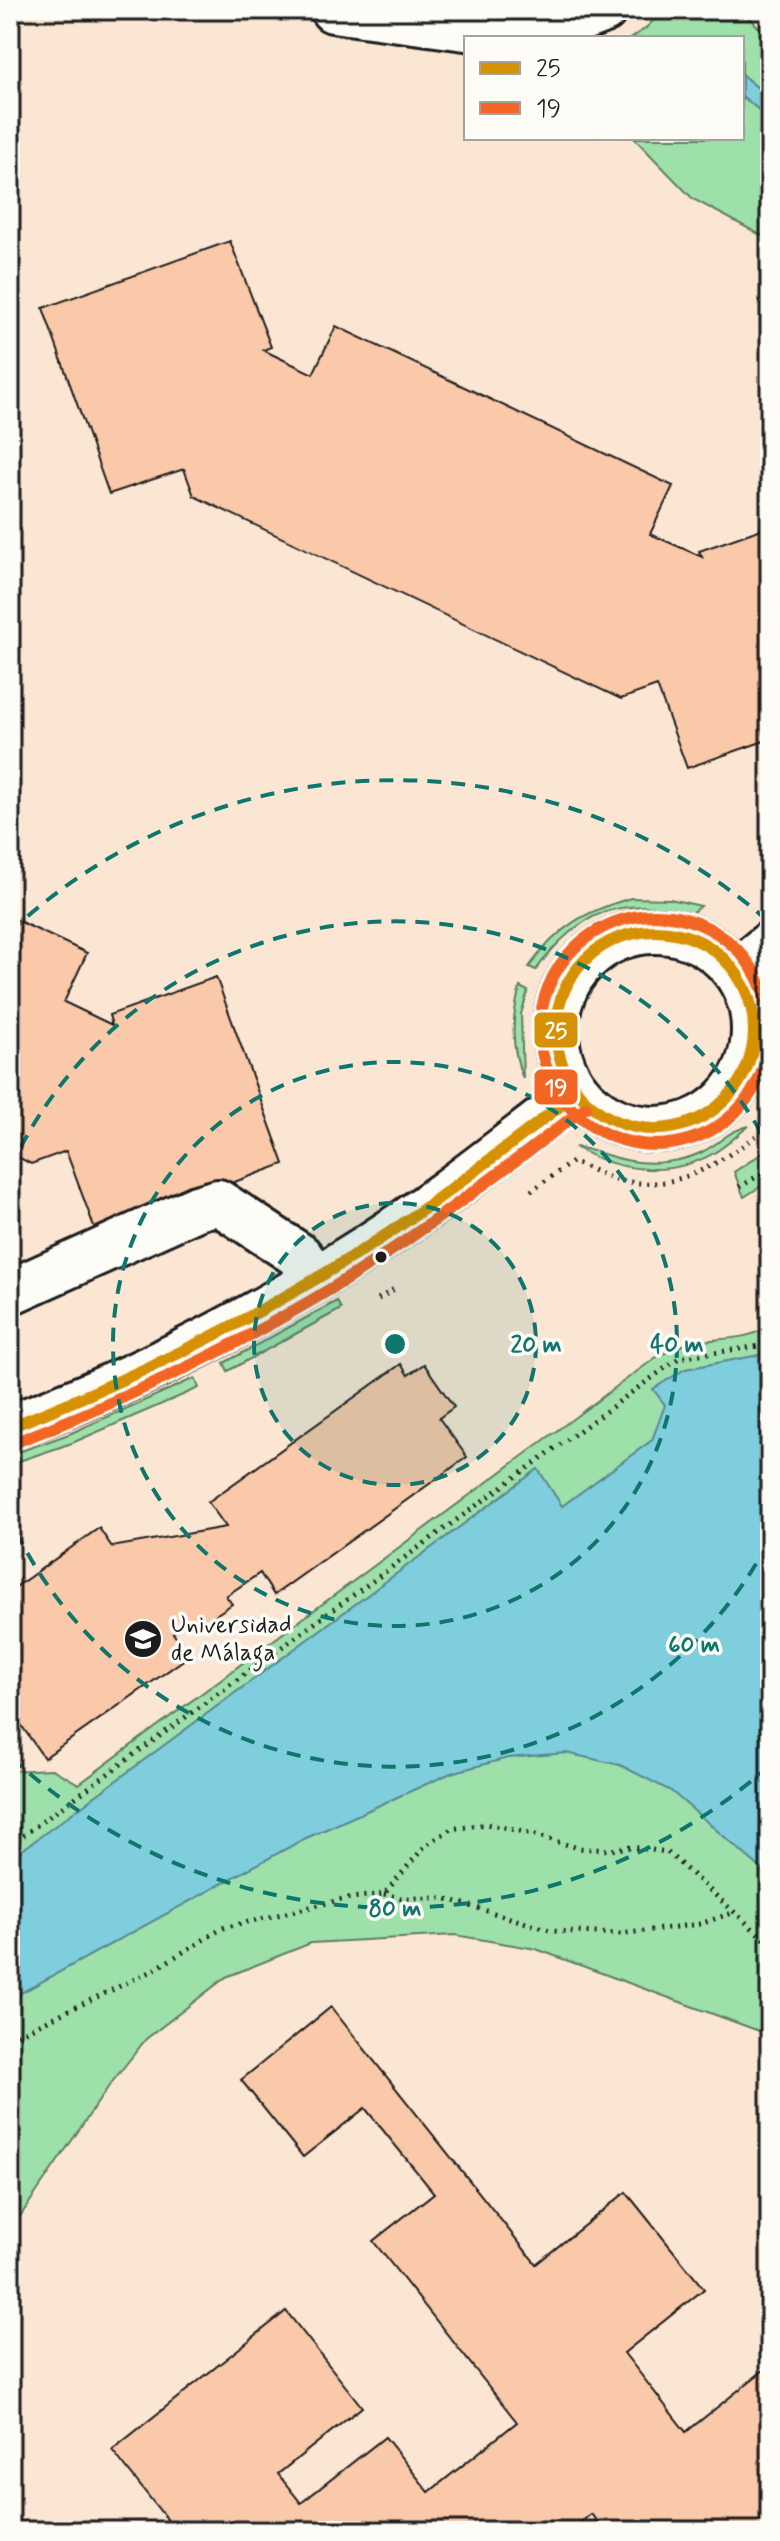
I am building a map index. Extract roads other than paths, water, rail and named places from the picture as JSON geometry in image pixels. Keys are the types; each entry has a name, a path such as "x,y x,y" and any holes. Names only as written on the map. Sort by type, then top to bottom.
{"street":[{"path":"333,10 510,34 554,29 604,10"},
{"path":"646,931 680,934 711,948 736,972 748,995 754,1021 752,1048 757,1079 696,1121 662,1129 628,1126 597,1112 576,1094 558,1056 555,1021 564,988 584,960 612,940 646,931"},
{"path":"736,972 770,944"},
{"path":"10,1427 73,1404 197,1346 316,1279 372,1244 576,1094"},
{"path":"10,1292 197,1208 218,1202 300,1256 316,1279"}],"water":[{"path":"744,77 770,98 770,119 744,98"},
{"path":"770,1353 770,1876 671,1791 620,1765 566,1753 508,1758 451,1773 304,1839 10,1999 10,1859 538,1469 562,1506 652,1440 665,1405 653,1389 685,1369"}],"place":[{"name":"Universidad de Málaga","path":"143,1639"}]}
